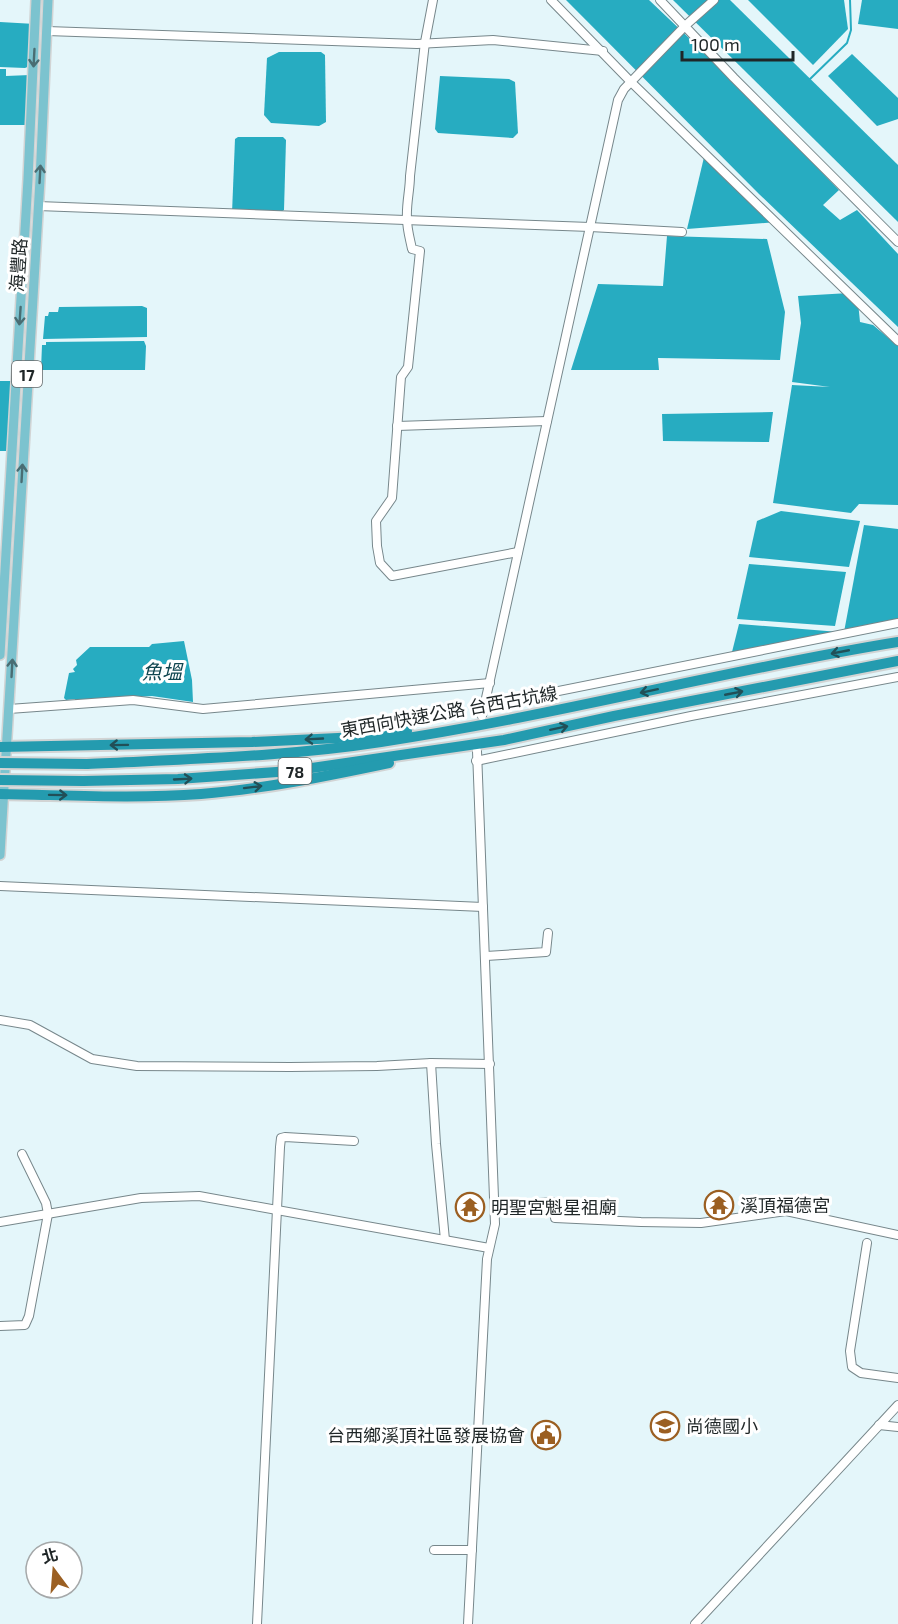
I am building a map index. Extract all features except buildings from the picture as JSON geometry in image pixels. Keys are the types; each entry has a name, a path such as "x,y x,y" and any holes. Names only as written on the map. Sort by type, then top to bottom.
{"highway":[{"name":"東西向快速公路 台西古坑線","path":"0,763 87,764 267,755 381,742 608,700 898,642"},
{"name":"東西向快速公路 台西古坑線","path":"0,780 178,779 291,771 504,740 898,661"},
{"path":"3,747 311,739 497,721"},
{"path":"2,794 110,796 201,794 286,783 504,740"}],"main road":[{"name":"海豐路","path":"0,655 28,191 36,0"},
{"name":"海豐路","path":"3,747 9,709 48,0"},
{"name":"17","path":"0,855 3,747"}],"street":[{"path":"433,0 425,42 406,220 412,249 420,251 408,367 401,377 392,498 376,521 377,546 380,563 392,576 518,552"},
{"path":"551,0 898,341"},
{"path":"660,0 734,78 898,242"},
{"path":"482,716 618,100 624,89 686,25 714,0"},
{"path":"47,31 425,42 493,40 603,51"},
{"path":"38,206 682,232"},
{"path":"397,426 547,421"},
{"path":"484,706 898,623"},
{"path":"476,761 691,716 898,677"},
{"path":"9,709 133,700 203,709 490,683"},
{"path":"468,1624 487,1258 495,1224 477,751"},
{"path":"0,886 483,907"},
{"path":"486,956 546,952 548,933"},
{"path":"0,1020 30,1024 92,1059 137,1066 490,1064"},
{"path":"431,1063 445,1240"},
{"path":"257,1624 281,1138 354,1141"},
{"path":"0,1326 25,1325 29,1316 48,1214 46,1203 22,1154"},
{"path":"0,1222 141,1198 199,1196 489,1248"},
{"path":"495,1206 554,1202 555,1218 641,1222 701,1223 786,1211 898,1235"},
{"path":"867,1243 850,1351 852,1367 861,1373 898,1378"},
{"path":"695,1624 898,1405"},
{"path":"879,1425 898,1427"},
{"path":"434,1550 472,1550"}],"water":[{"path":"566,0 649,0 727,74 839,190 823,205 840,220 857,210 898,254 898,327 759,194"},
{"path":"673,0 730,0 898,165 898,222"},
{"path":"748,0 844,0 848,29 813,65"},
{"path":"862,0 898,0 898,29 858,24"},
{"path":"0,22 35,24 32,65 25,68 0,67"},
{"path":"279,52 321,52 325,55 326,122 319,126 271,123 264,115 267,58"},
{"path":"852,54 898,98 898,119 877,126 828,76"},
{"path":"0,69 6,69 6,76 30,75 27,125 0,125"},
{"path":"440,76 509,79 515,82 518,133 513,138 438,133 435,129"},
{"path":"238,137 283,137 286,140 284,210 275,216 232,213 235,139"},
{"path":"705,153 777,222 687,229"},
{"path":"667,236 767,239 785,312 780,360 658,358 659,370 571,370 598,284 663,286"},
{"path":"849,293 858,302 860,322 873,325 898,346 898,505 859,504 851,513 773,503 792,385 830,387 792,382 801,323 798,296"},
{"path":"142,306 147,308 147,337 43,339 45,316 48,316 49,312 58,312 59,307"},
{"path":"144,341 146,346 145,370 41,370 42,345 46,345 46,342"},
{"path":"0,381 16,381 9,411 9,451 0,451"},
{"path":"773,412 769,442 663,441 662,414"},
{"path":"781,511 860,521 849,567 749,557 757,521"},
{"path":"864,525 898,529 898,621 844,632"},
{"path":"749,564 846,572 835,626 737,619"},
{"path":"739,624 839,632 732,652"},
{"name":"魚塭","path":"184,641 192,680 193,702 152,696 75,701 75,699 66,700 64,698 69,673 75,672 73,669 77,665 76,660 90,647 149,647 152,644"}],"waterway":[{"path":"809,80 847,43 851,30 850,0"}],"place":[{"name":"溪頂福德宮","path":"719,1205"},
{"name":"明聖宮魁星祖廟","path":"470,1207"},
{"name":"尚德國小","path":"665,1426"},
{"name":"台西鄉溪頂社區發展協會","path":"546,1435"}]}
